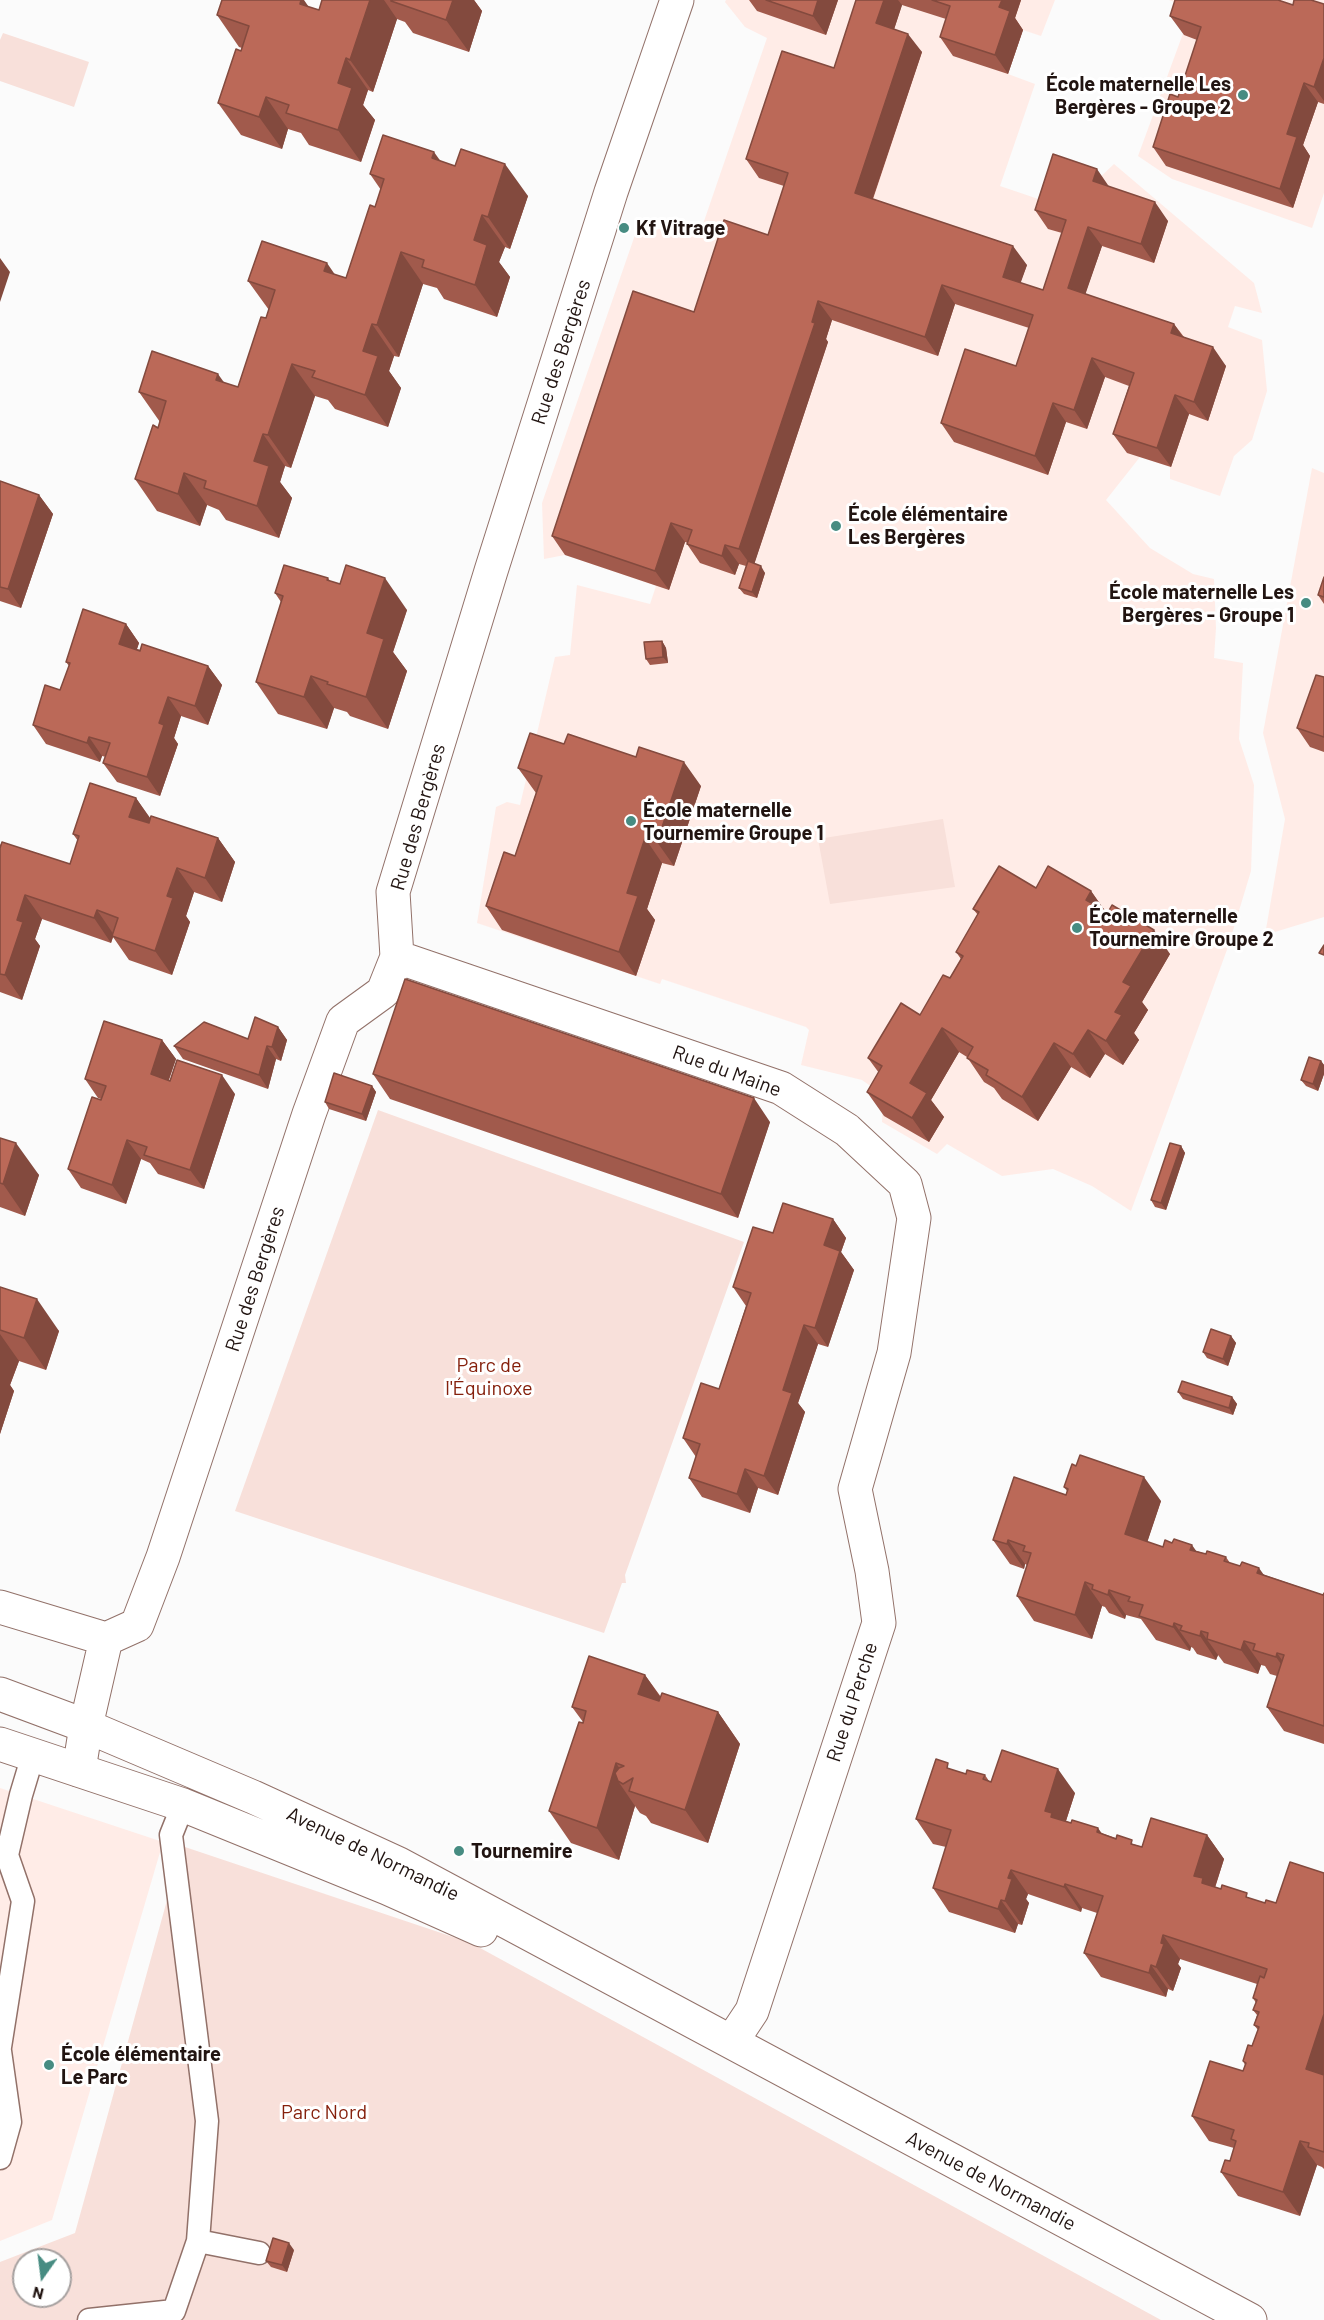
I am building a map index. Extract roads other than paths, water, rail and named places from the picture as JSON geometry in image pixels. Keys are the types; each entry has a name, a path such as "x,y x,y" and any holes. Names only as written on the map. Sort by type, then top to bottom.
{"street":[{"name":"Rue des Bergères","path":"106,1639 137,1624 163,1557 309,1114 343,1021 382,992 397,957 393,892 611,192 677,0"},
{"name":"Rue du Maine","path":"397,957 781,1088 847,1130 905,1184 914,1218 894,1353"},
{"name":"Rue du Perche","path":"732,2041 752,2010 879,1623 872,1571 855,1489 894,1353"},
{"path":"0,1607 106,1639 86,1726 79,1770"},
{"name":"Avenue de Normandie","path":"0,1694 86,1726 253,1797 399,1864 1250,2320"},
{"name":"Avenue de Normandie","path":"0,1744 183,1805 387,1888 732,2041"}],"lane":[{"path":"0,2158 10,2122 0,2049 23,1901 7,1855 33,1755"},
{"path":"89,2320 178,2315 198,2241 207,2121 171,1835 183,1805"},
{"path":"198,2241 259,2253"}],"place":[{"name":"École maternelle Les Bergères - Groupe 2","path":"1243,95"},
{"name":"Kf Vitrage","path":"624,228"},
{"name":"École élémentaire Les Bergères","path":"836,526"},
{"name":"École maternelle Les Bergères - Groupe 1","path":"1306,603"},
{"name":"École maternelle Tournemire Groupe 1","path":"631,821"},
{"name":"École maternelle Tournemire Groupe 2","path":"1077,928"},
{"name":"Tournemire","path":"459,1851"},
{"name":"École élémentaire Le Parc","path":"49,2065"}],"park label":[{"name":"Parc de l'Équinoxe","path":"489,1376"},
{"name":"Parc Nord","path":"324,2112"}]}
